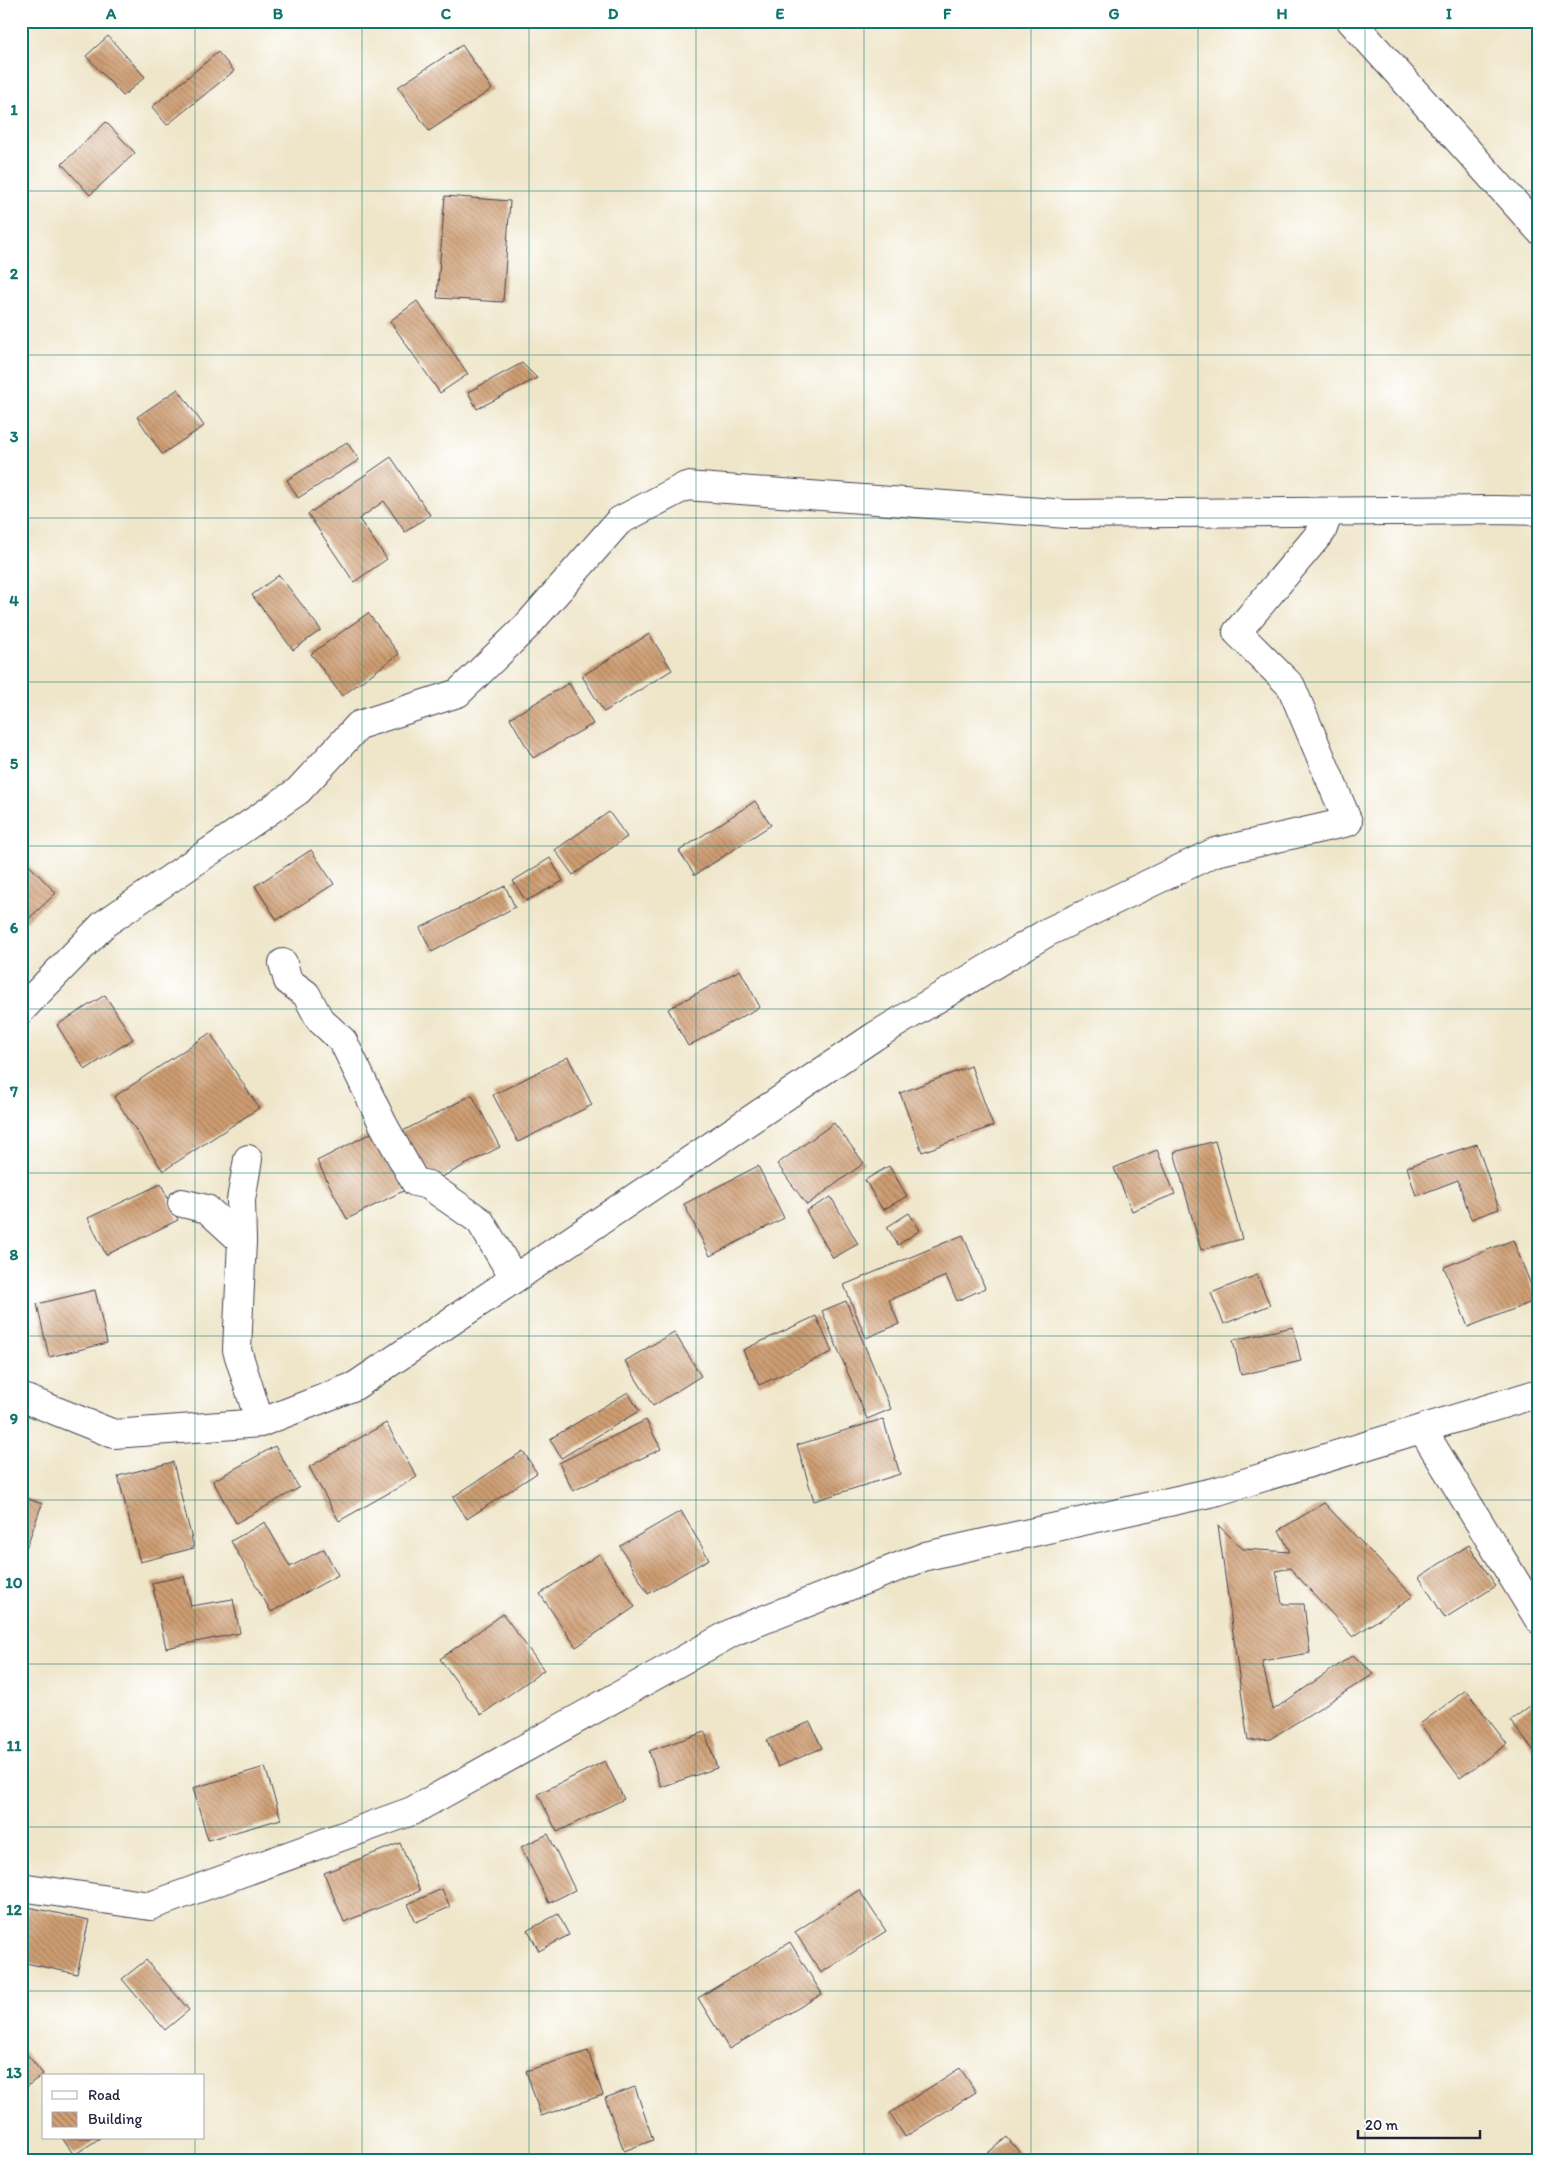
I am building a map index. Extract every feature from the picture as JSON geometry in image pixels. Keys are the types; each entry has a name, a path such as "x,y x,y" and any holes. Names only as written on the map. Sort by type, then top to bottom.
{"street":[{"path":"1351,21 1539,230"},
{"path":"21,1010 104,924 298,791 359,725 458,693 526,627 619,521 686,486 1067,514 1539,511"},
{"path":"21,1398 114,1434 260,1423 355,1386 875,1036 1048,932 1215,852 1348,822 1291,686 1237,632 1322,531 1329,512"},
{"path":"283,963 288,981 306,994 320,1020 344,1042 382,1124 415,1182 428,1185 480,1221 514,1278"},
{"path":"248,1159 241,1200 242,1241 237,1350 260,1423"},
{"path":"182,1203 207,1208 242,1241"},
{"path":"21,1887 150,1906 412,1811 735,1632 926,1556 1218,1491 1539,1393"},
{"path":"1422,1429 1539,1620"}],"building":[{"path":"108,36 145,77 123,96 86,56"},
{"path":"462,45 492,89 429,131 398,87"},
{"path":"218,52 234,71 167,125 152,107"},
{"path":"106,122 135,153 90,195 62,164"},
{"path":"445,196 510,201 503,302 437,298"},
{"path":"417,301 468,374 440,393 390,321"},
{"path":"522,363 537,378 477,409 468,392"},
{"path":"178,389 204,426 162,454 137,417"},
{"path":"347,442 359,460 298,498 287,480"},
{"path":"391,457 430,515 405,532 384,501 359,519 387,559 354,582 308,514"},
{"path":"279,575 321,630 293,650 252,595"},
{"path":"368,613 399,654 342,696 311,654"},
{"path":"649,634 672,670 604,712 582,676"},
{"path":"569,683 593,724 533,758 510,718"},
{"path":"755,801 771,825 695,875 679,851"},
{"path":"609,812 627,837 573,875 555,850"},
{"path":"311,850 334,884 277,920 255,886"},
{"path":"21,857 56,893 21,926"},
{"path":"550,858 563,881 526,901 513,881"},
{"path":"505,886 515,907 432,952 420,928"},
{"path":"740,970 760,1007 688,1046 668,1009"},
{"path":"105,995 133,1039 85,1070 57,1025"},
{"path":"210,1033 259,1108 163,1171 114,1097"},
{"path":"568,1057 592,1105 518,1142 493,1095"},
{"path":"971,1066 993,1126 922,1152 900,1093"},
{"path":"472,1095 500,1147 428,1184 401,1132"},
{"path":"834,1123 864,1163 807,1205 777,1164"},
{"path":"375,1131 405,1190 347,1219 317,1161"},
{"path":"1215,1141 1242,1239 1201,1250 1174,1152"},
{"path":"1477,1144 1499,1209 1471,1219 1458,1180 1416,1196 1407,1167"},
{"path":"1157,1150 1175,1194 1132,1211 1114,1168"},
{"path":"758,1166 784,1218 710,1256 684,1204"},
{"path":"889,1166 907,1196 883,1210 865,1180"},
{"path":"161,1184 178,1220 106,1255 88,1218"},
{"path":"831,1197 858,1244 833,1258 806,1211"},
{"path":"909,1213 920,1230 898,1245 887,1227"},
{"path":"963,1235 985,1288 957,1301 946,1276 889,1300 899,1324 866,1338 844,1285"},
{"path":"1513,1240 1537,1300 1468,1327 1444,1267"},
{"path":"1257,1275 1270,1305 1224,1324 1211,1293"},
{"path":"95,1290 107,1343 49,1357 37,1304"},
{"path":"846,1301 891,1409 867,1419 822,1311"},
{"path":"816,1316 832,1352 759,1385 743,1350"},
{"path":"1293,1327 1301,1361 1241,1375 1233,1340"},
{"path":"674,1332 701,1376 653,1406 625,1361"},
{"path":"628,1392 639,1411 561,1458 550,1439"},
{"path":"883,1419 900,1474 814,1501 797,1445"},
{"path":"646,1420 661,1449 573,1491 559,1463"},
{"path":"386,1423 417,1477 339,1521 309,1467"},
{"path":"275,1446 299,1488 236,1523 213,1481"},
{"path":"523,1451 537,1473 467,1519 453,1497"},
{"path":"173,1462 194,1548 140,1562 118,1476"},
{"path":"21,1496 42,1504 25,1551 21,1549"},
{"path":"1324,1503 1413,1596 1353,1637 1290,1568 1276,1571 1282,1604 1304,1604 1310,1653 1262,1661 1273,1710 1353,1655 1374,1674 1270,1739 1248,1741 1218,1525 1243,1549 1290,1552 1279,1530"},
{"path":"681,1511 709,1559 648,1594 620,1546"},
{"path":"265,1522 290,1567 324,1549 338,1575 271,1612 231,1541"},
{"path":"1469,1545 1496,1586 1445,1618 1419,1577"},
{"path":"599,1554 635,1607 576,1647 540,1594"},
{"path":"184,1576 191,1606 233,1599 240,1633 166,1648 152,1583"},
{"path":"503,1614 544,1670 481,1715 440,1659"},
{"path":"1466,1690 1507,1744 1460,1778 1420,1724"},
{"path":"1539,1699 1539,1757 1510,1721"},
{"path":"810,1722 822,1748 778,1767 767,1740"},
{"path":"705,1732 717,1768 661,1787 649,1751"},
{"path":"605,1761 624,1799 557,1832 538,1794"},
{"path":"265,1767 281,1819 208,1840 193,1788"},
{"path":"548,1834 575,1890 549,1903 521,1847"},
{"path":"400,1843 420,1891 344,1922 324,1873"},
{"path":"442,1889 450,1907 416,1922 408,1904"},
{"path":"859,1890 886,1931 821,1973 795,1932"},
{"path":"28,1907 89,1920 77,1974 21,1962 21,1939"},
{"path":"558,1914 569,1935 539,1951 528,1930"},
{"path":"790,1942 822,1994 729,2049 698,1998"},
{"path":"146,1960 189,2010 165,2030 122,1979"},
{"path":"21,2047 43,2074 21,2091"},
{"path":"588,2051 603,2095 541,2116 526,2071"},
{"path":"960,2068 976,2092 905,2137 890,2113"},
{"path":"635,2087 653,2140 624,2151 605,2098"},
{"path":"1007,2137 1026,2161 978,2161"},
{"path":"63,2140 97,2140 74,2155"},
{"path":"1539,2152 1539,2161 1501,2161 1501,2160"}]}
